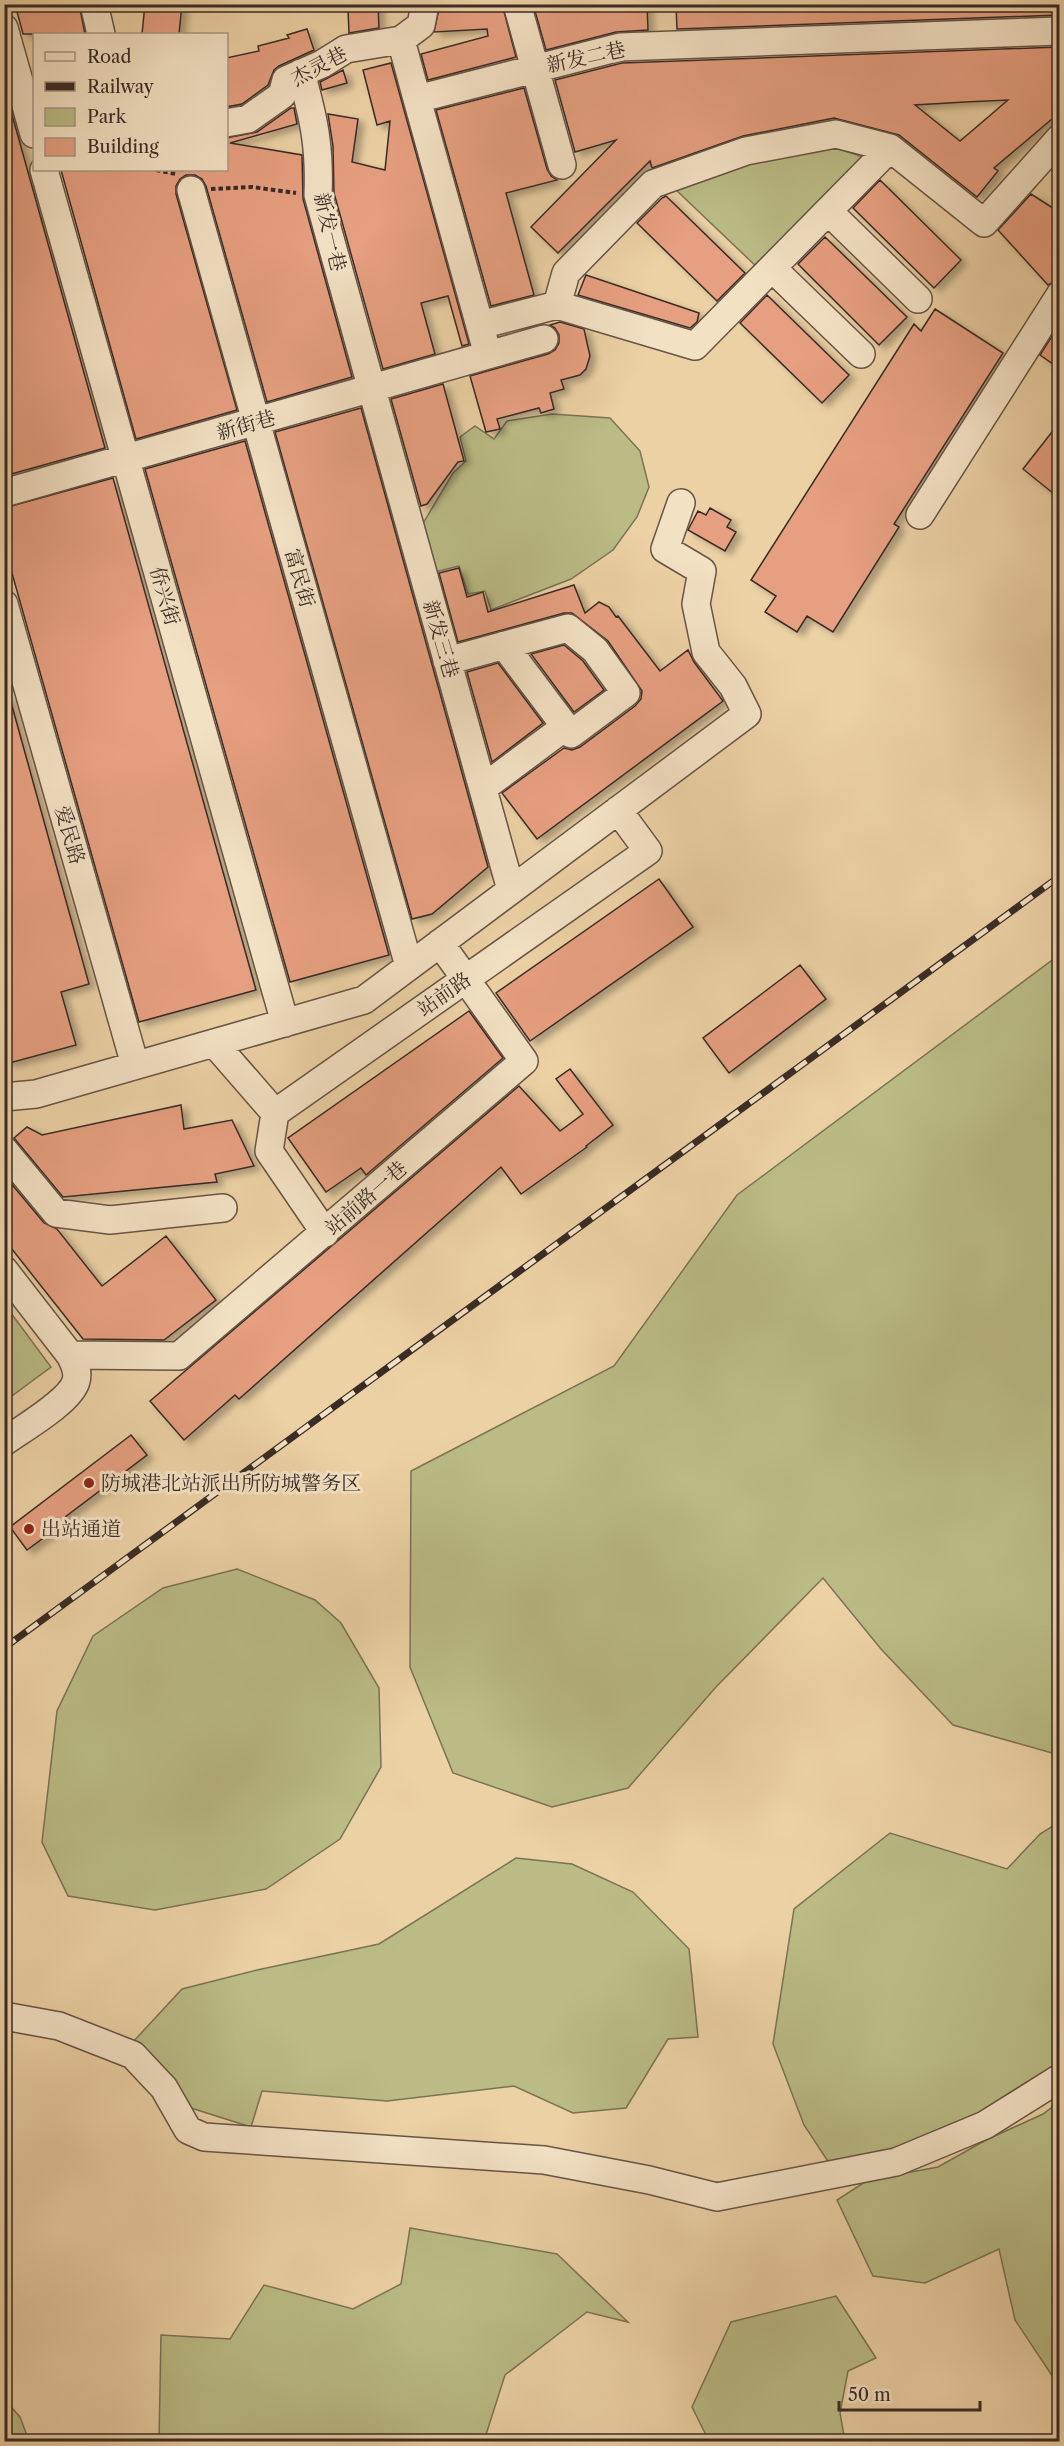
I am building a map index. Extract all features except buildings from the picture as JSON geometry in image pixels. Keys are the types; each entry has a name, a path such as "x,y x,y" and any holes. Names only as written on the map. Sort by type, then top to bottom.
{"street":[{"path":"94,4 101,33"},
{"path":"424,4 421,25 401,40 488,355"},
{"path":"516,4 562,165"},
{"path":"4,28 33,130"},
{"name":"新发二巷","path":"417,99 620,47 1059,31"},
{"name":"杰灵巷","path":"228,123 248,119 282,95 286,80 346,50 401,40"},
{"name":"新发一巷","path":"301,73 314,119 319,158 318,195 371,389"},
{"path":"557,305 566,273 653,184 746,151 836,134 890,148 984,223 1059,138"},
{"path":"480,325 557,305 695,346 890,148"},
{"name":"侨兴街","path":"44,171 285,1023"},
{"name":"富民街","path":"191,190 409,966"},
{"path":"828,211 918,299"},
{"path":"772,268 861,354"},
{"path":"920,515 1059,295"},
{"name":"新街巷","path":"4,494 544,339"},
{"name":"新发三巷","path":"371,389 511,890"},
{"path":"4,1098 36,1094 364,1000 747,714 733,686 706,652 696,604 702,572 665,549 681,503"},
{"name":"爱民路","path":"4,604 135,1065"},
{"path":"447,661 504,645 568,628 595,650 626,693 571,734 504,645"},
{"path":"483,788 565,727"},
{"name":"站前路","path":"275,1113 648,851 618,810"},
{"name":"站前路一巷","path":"70,1355 179,1356 524,1061 440,943"},
{"path":"214,1043 275,1113 269,1151 325,1233"},
{"path":"4,1150 56,1213 110,1220 223,1208"},
{"path":"4,1270 70,1355 76,1368 76,1382 69,1394 4,1442"},
{"path":"4,2016 58,2026 133,2055 164,2088 188,2130 204,2137 544,2160 717,2197 896,2162 985,2125 1059,2078"}],"path":[{"path":"191,190 252,187 318,195"}],"green space":[{"path":"827,145 869,159 760,270 674,188 750,159"},
{"path":"552,414 610,418 640,451 649,487 637,517 613,550 571,579 491,610 485,591 468,594 459,566 431,573 419,530 453,473 466,461 460,437 475,426 494,439 507,421"},
{"path":"1059,955 1059,1755 953,1725 881,1649 823,1578 716,1687 628,1788 552,1807 453,1773 410,1667 411,1471 614,1366 737,1195"},
{"path":"5,1305 51,1367 5,1401 4,1400"},
{"path":"237,1569 315,1600 341,1623 379,1688 381,1767 340,1839 266,1889 155,1910 68,1896 42,1842 57,1711 93,1636 163,1588"},
{"path":"1059,1822 1059,2069 968,2127 833,2169 804,2125 773,2044 794,1909 890,1833 1007,1869 1040,1834"},
{"path":"516,1858 572,1864 633,1892 689,1949 698,2037 668,2039 626,2108 573,2113 514,2086 387,2101 262,2091 251,2127 191,2108 132,2043 182,1989 257,1970 379,1944"},
{"path":"1059,2102 1059,2381 1055,2380 1015,2320 999,2249 925,2283 873,2276 837,2200 868,2180 938,2167 986,2140 1043,2114"},
{"path":"410,2228 557,2254 628,2322 587,2312 505,2375 484,2441 159,2441 161,2335 230,2339 264,2285 353,2309 401,2284"},
{"path":"836,2296 876,2358 848,2371 840,2413 845,2441 709,2441 692,2407 731,2322"},
{"path":"5,2400 20,2417 29,2441 5,2441"}],"railway":[{"path":"4,1648 1060,876"}],"place":[{"name":"防城港北站派出所防城警务区","path":"89,1483"},
{"name":"出站通道","path":"29,1529"}]}
